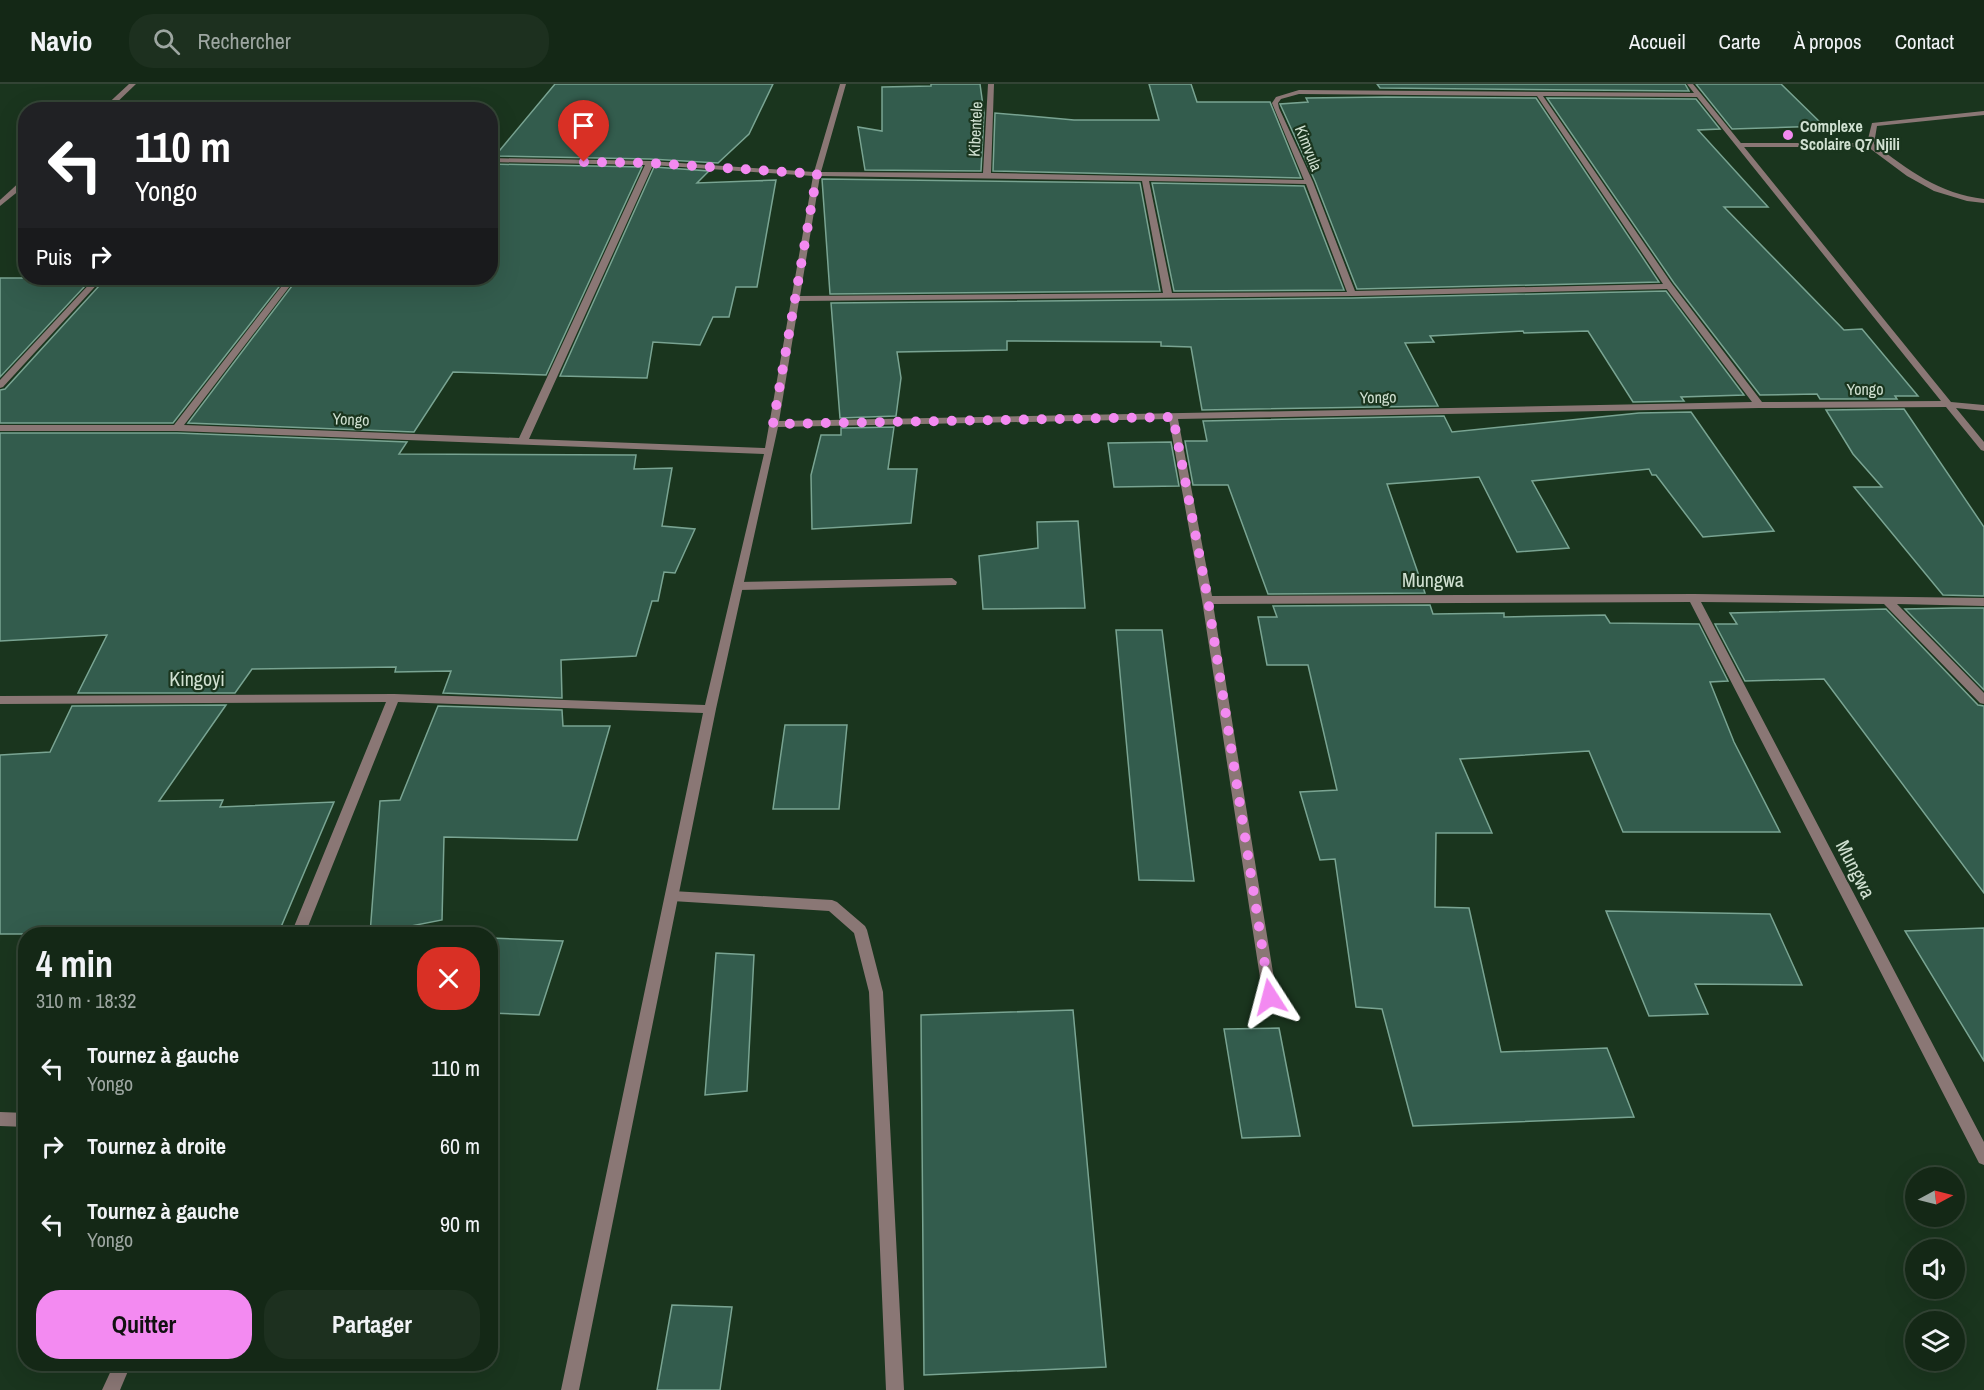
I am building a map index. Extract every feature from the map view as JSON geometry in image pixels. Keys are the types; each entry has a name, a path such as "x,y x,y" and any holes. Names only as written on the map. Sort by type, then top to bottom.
{"street":[{"path":"113,102 133,84"},
{"path":"570,1390 710,709 769,451 817,174 843,84"},
{"name":"Kibentele","path":"987,175 991,84"},
{"path":"1690,84 1984,448"},
{"name":"Kimvula","path":"817,174 1309,182 1275,103 1278,98 1285,95 1299,92 1700,95"},
{"path":"1538,93 1670,286 1759,405"},
{"path":"1870,145 1874,124 1984,112"},
{"path":"1740,145 1870,145 1919,183 1955,196 1984,201"},
{"path":"498,160 650,163 817,174"},
{"path":"524,440 650,163"},
{"path":"1145,178 1168,296"},
{"path":"1309,182 1352,294"},
{"path":"0,204 18,188"},
{"path":"0,386 93,285"},
{"path":"177,428 287,285"},
{"path":"795,299 1352,294 1670,286"},
{"name":"Yongo","path":"773,424 1759,405 1947,404 1984,408"},
{"path":"1173,417 1208,600 1270,997"},
{"name":"Yongo","path":"0,428 177,428 769,451"},
{"path":"738,586 952,582"},
{"name":"Mungwa","path":"1208,600 1694,598 1984,602"},
{"name":"Mungwa","path":"1694,598 1984,1158"},
{"path":"1887,601 1984,700"},
{"path":"301,927 394,698"},
{"name":"Kingoyi","path":"0,700 394,698 710,709"},
{"path":"672,896 832,906 860,930 876,992 895,1390"},
{"path":"0,1119 18,1120"},
{"path":"111,1390 119,1371"}],"building":[{"path":"555,84 773,84 749,134 718,163 650,159 498,156 498,152"},
{"path":"931,84 980,84 984,113 981,171 865,170 858,127 882,131 882,87 931,86"},
{"path":"1149,84 1191,84 1197,102 1270,102 1301,178 993,171 995,113 1074,120 1159,120"},
{"path":"1377,84 1685,84 1689,91 1380,88"},
{"path":"1696,84 1781,84 1824,126 1732,129"},
{"path":"1306,98 1536,98 1659,282 1357,289 1315,181 1280,104 1308,102"},
{"path":"1547,98 1696,99 1720,129 1698,130 1768,207 1724,207 1844,330 1862,329 1918,396 1895,396 1897,399 1820,399 1817,394 1760,395 1674,283"},
{"path":"498,164 642,167 546,375 453,372 414,432 188,423 293,285 498,285"},
{"path":"654,167 709,171 697,183 776,180 757,287 736,287 729,317 713,317 700,345 653,342 647,378 560,376"},
{"path":"822,179 1140,183 1160,291 830,294"},
{"path":"1152,183 1304,186 1344,290 1174,291"},
{"path":"0,278 18,278 18,285 85,286 0,377"},
{"path":"281,285 173,423 0,423 0,390 5,389 99,286"},
{"path":"1666,291 1744,395 1681,397 1684,401 1633,402 1588,331 1524,333 1523,331 1430,336 1434,342 1405,343 1438,406 1202,410 1191,347 1161,346 1161,342 1007,341 1007,350 897,352 901,378 896,416 840,418 831,303 1352,298"},
{"path":"1904,409 1984,527 1984,596 1943,595 1854,487 1882,487 1853,454 1826,410"},
{"path":"1691,412 1774,531 1703,537 1649,469 1532,481 1569,548 1517,552 1479,477 1387,484 1425,593 1268,594 1228,485 1193,485 1185,441 1207,441 1203,421 1444,416 1452,432 1639,413"},
{"path":"894,427 888,469 917,469 911,523 812,529 811,475 821,435 841,435 841,428"},
{"path":"0,433 177,433 407,442 399,454 636,455 634,469 672,468 662,526 695,529 675,573 664,572 658,601 652,601 636,656 561,660 562,698 443,693 451,671 395,672 396,667 252,669 235,693 78,693 107,635 0,641"},
{"path":"1171,442 1179,486 1114,487 1108,443"},
{"path":"1078,521 1085,608 983,609 979,556 1038,548 1037,522"},
{"path":"1430,605 1433,614 1504,613 1504,617 1605,615 1610,623 1699,624 1728,681 1710,682 1734,742 1780,832 1623,832 1589,751 1460,759 1492,833 1436,833 1435,907 1469,908 1501,1052 1607,1048 1634,1117 1413,1126 1382,1009 1356,1007 1335,859 1320,860 1300,792 1337,790 1308,665 1267,665 1258,617 1277,617 1273,606"},
{"path":"1984,608 1984,690 1905,609"},
{"path":"1886,609 1978,705 1984,706 1984,893 1824,679 1745,681 1715,624 1737,624 1730,613"},
{"path":"1116,630 1162,630 1194,881 1139,880"},
{"path":"226,705 159,801 223,800 220,807 334,802 281,927 18,927 18,934 0,934 0,755 50,752 72,706"},
{"path":"438,706 562,710 563,726 610,726 577,840 444,837 442,920 406,927 371,927 380,801 400,800"},
{"path":"785,725 847,725 839,809 773,809"},
{"path":"1606,911 1770,914 1802,985 1695,984 1708,1014 1649,1016"},
{"path":"1984,928 1984,1061 1905,931"},
{"path":"498,938 563,941 539,1015 498,1013"},
{"path":"716,953 754,955 747,1091 705,1095"},
{"path":"1073,1010 1106,1367 924,1375 921,1015"},
{"path":"1279,1028 1300,1136 1242,1138 1224,1029"},
{"path":"672,1305 732,1307 720,1390 657,1390"}],"place":[{"name":"Complexe Scolaire Q7 Njili","path":"1788,135"}],"route":[{"path":"584,162 650,163 817,174 773,424 1173,417 1208,600 1270,997"}]}
